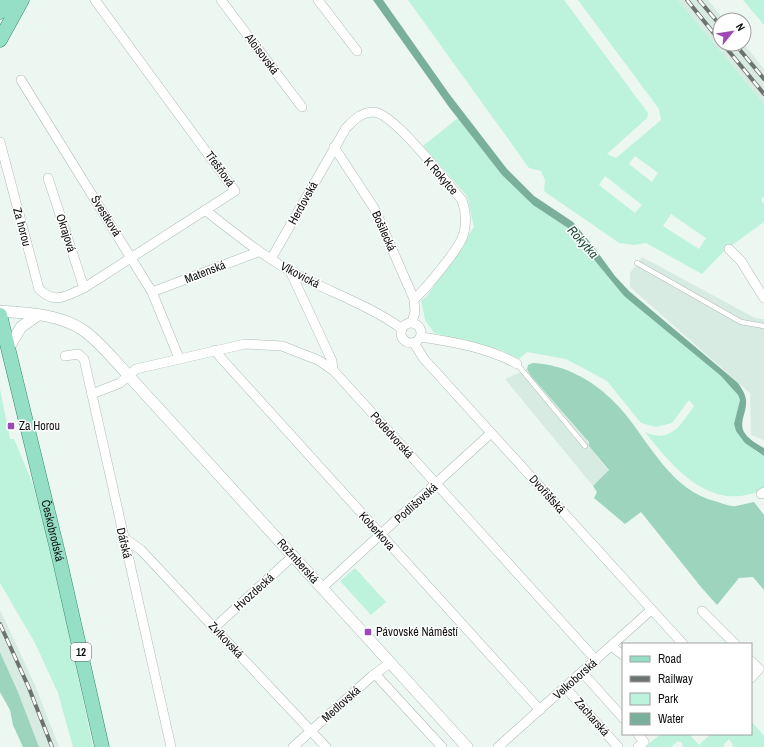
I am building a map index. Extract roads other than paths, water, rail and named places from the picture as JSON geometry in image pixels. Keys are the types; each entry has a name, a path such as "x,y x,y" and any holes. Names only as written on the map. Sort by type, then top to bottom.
{"main road":[{"path":"0,4 1,0"},
{"path":"0,12 7,0"},
{"path":"0,40 22,0"},
{"name":"Českobrodská","path":"0,315 59,557 102,747"}],"street":[{"name":"Třešňová","path":"58,299 84,288 235,191 95,0"},
{"name":"Aloisovská","path":"221,0 302,107"},
{"path":"318,0 357,52"},
{"name":"Švestková","path":"21,80 132,257 152,292 178,358"},
{"name":"K Rokytce","path":"334,147 354,119 363,114 374,112 383,115 401,130 462,200 466,211 463,237 425,290 414,299"},
{"name":"Za horou","path":"0,143 39,289 46,297 58,299"},
{"name":"Herdovská","path":"271,259 334,147"},
{"name":"Bošilecká","path":"334,147 374,208 414,299 415,312 412,322"},
{"name":"Okrajová","path":"48,178 84,288"},
{"name":"Vlkovická","path":"205,210 258,252 290,271 387,318 402,329"},
{"path":"728,248 744,266 764,298"},
{"name":"Matenská","path":"152,292 258,252"},
{"path":"290,271 332,361 333,370"},
{"name":"Rožmberská","path":"0,311 38,315 63,321 83,330 106,351 467,747"},
{"path":"8,349 21,327 38,315"},
{"path":"418,340 421,329 418,324 412,322 407,323 402,329 403,339 406,342 418,340 480,349 503,356 517,364"},
{"name":"Dvořišťská","path":"418,340 418,352 424,359 682,643"},
{"name":"Podedvorská","path":"128,375 136,369 178,358 245,344 282,346 318,360 333,370 596,660"},
{"name":"Koberkova","path":"215,350 220,358 540,710"},
{"name":"Dářská","path":"65,356 78,354 84,359 171,747"},
{"path":"92,394 120,383 128,375"},
{"name":"Podlišovská","path":"322,588 491,433"},
{"name":"Zvíkovská","path":"123,537 141,550 326,747"},
{"name":"Hvozdecká","path":"214,628 293,556"},
{"name":"Velkoborská","path":"498,747 651,610"},
{"path":"702,611 734,643"},
{"path":"611,646 622,654"},
{"name":"Medlovská","path":"293,747 390,662"},
{"path":"752,662 759,670 752,677"},
{"name":"Zacharská","path":"582,672 622,717"},
{"path":"375,674 442,747"},
{"name":"Zacharská","path":"565,687 618,747"},
{"path":"638,747 644,742 639,735"}],"lane":[{"path":"637,263 741,322 764,326"},
{"path":"517,364 585,446"}],"water":[{"name":"Rokytka","path":"373,0 383,0 450,95 507,169 534,196 573,222 615,276 629,291 738,383 746,398 746,407 742,422 744,432 753,441 764,448 764,456 745,443 736,431 734,424 740,400 738,395 721,376 624,296 568,228 533,205 502,175 449,107"}],"railway":[{"path":"687,0 712,31"},
{"path":"699,0 712,15"},
{"path":"730,52 764,94"},
{"path":"742,52 764,79"},
{"path":"0,624 29,688 52,747"}],"place":[{"name":"Za Horou","path":"11,426"},
{"name":"Pávovské Náměstí","path":"368,632"}]}
